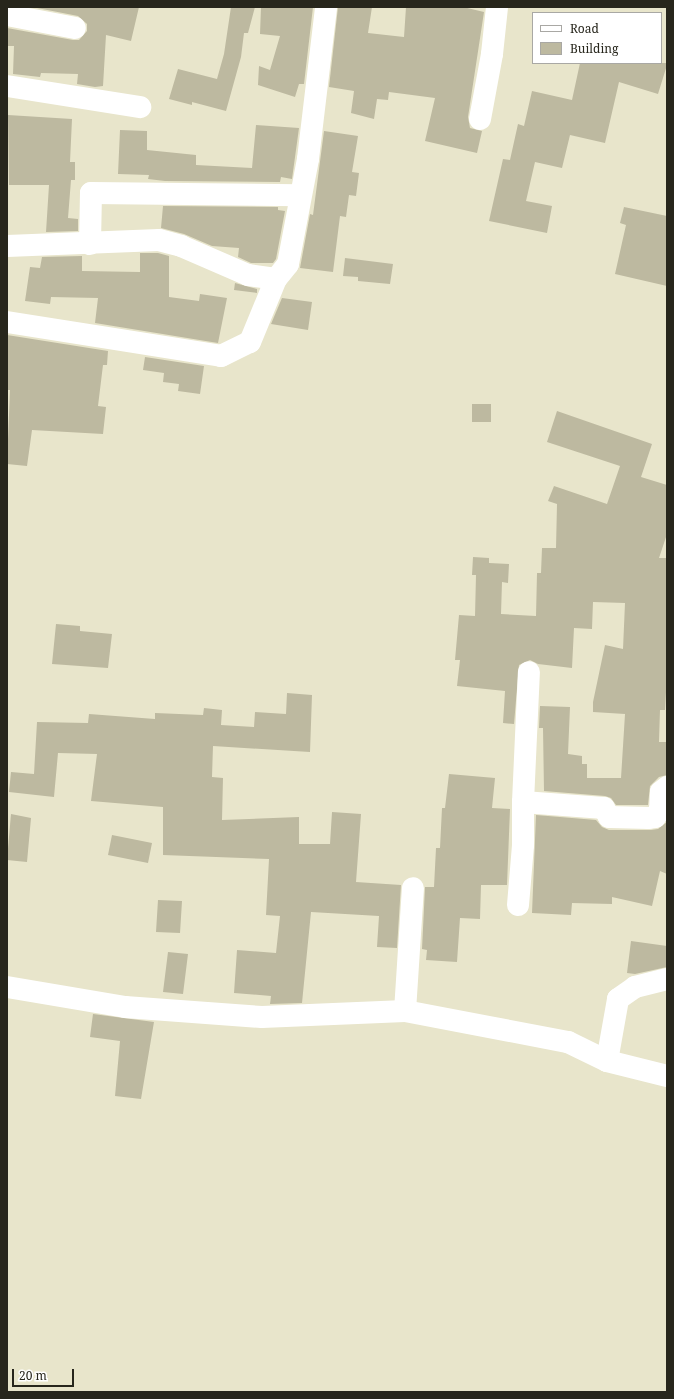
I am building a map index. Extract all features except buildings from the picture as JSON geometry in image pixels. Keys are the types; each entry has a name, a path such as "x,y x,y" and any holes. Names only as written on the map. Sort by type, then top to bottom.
{"street":[{"path":"7,322 221,356 250,342 276,279 288,264 299,195 308,159 326,7"},
{"path":"480,119 492,54 497,7"},
{"path":"7,15 75,28"},
{"path":"7,86 140,107"},
{"path":"90,244 91,193 299,195"},
{"path":"7,246 165,241 248,275 276,279"},
{"path":"518,905 523,846 523,802 529,672"},
{"path":"523,802 604,808 609,817 649,818 655,817 660,810 661,792 667,787"},
{"path":"405,1011 413,888"},
{"path":"607,1061 618,999 635,987 667,979"},
{"path":"7,987 125,1007 262,1017 405,1011 568,1042 607,1061 667,1076"}]}
